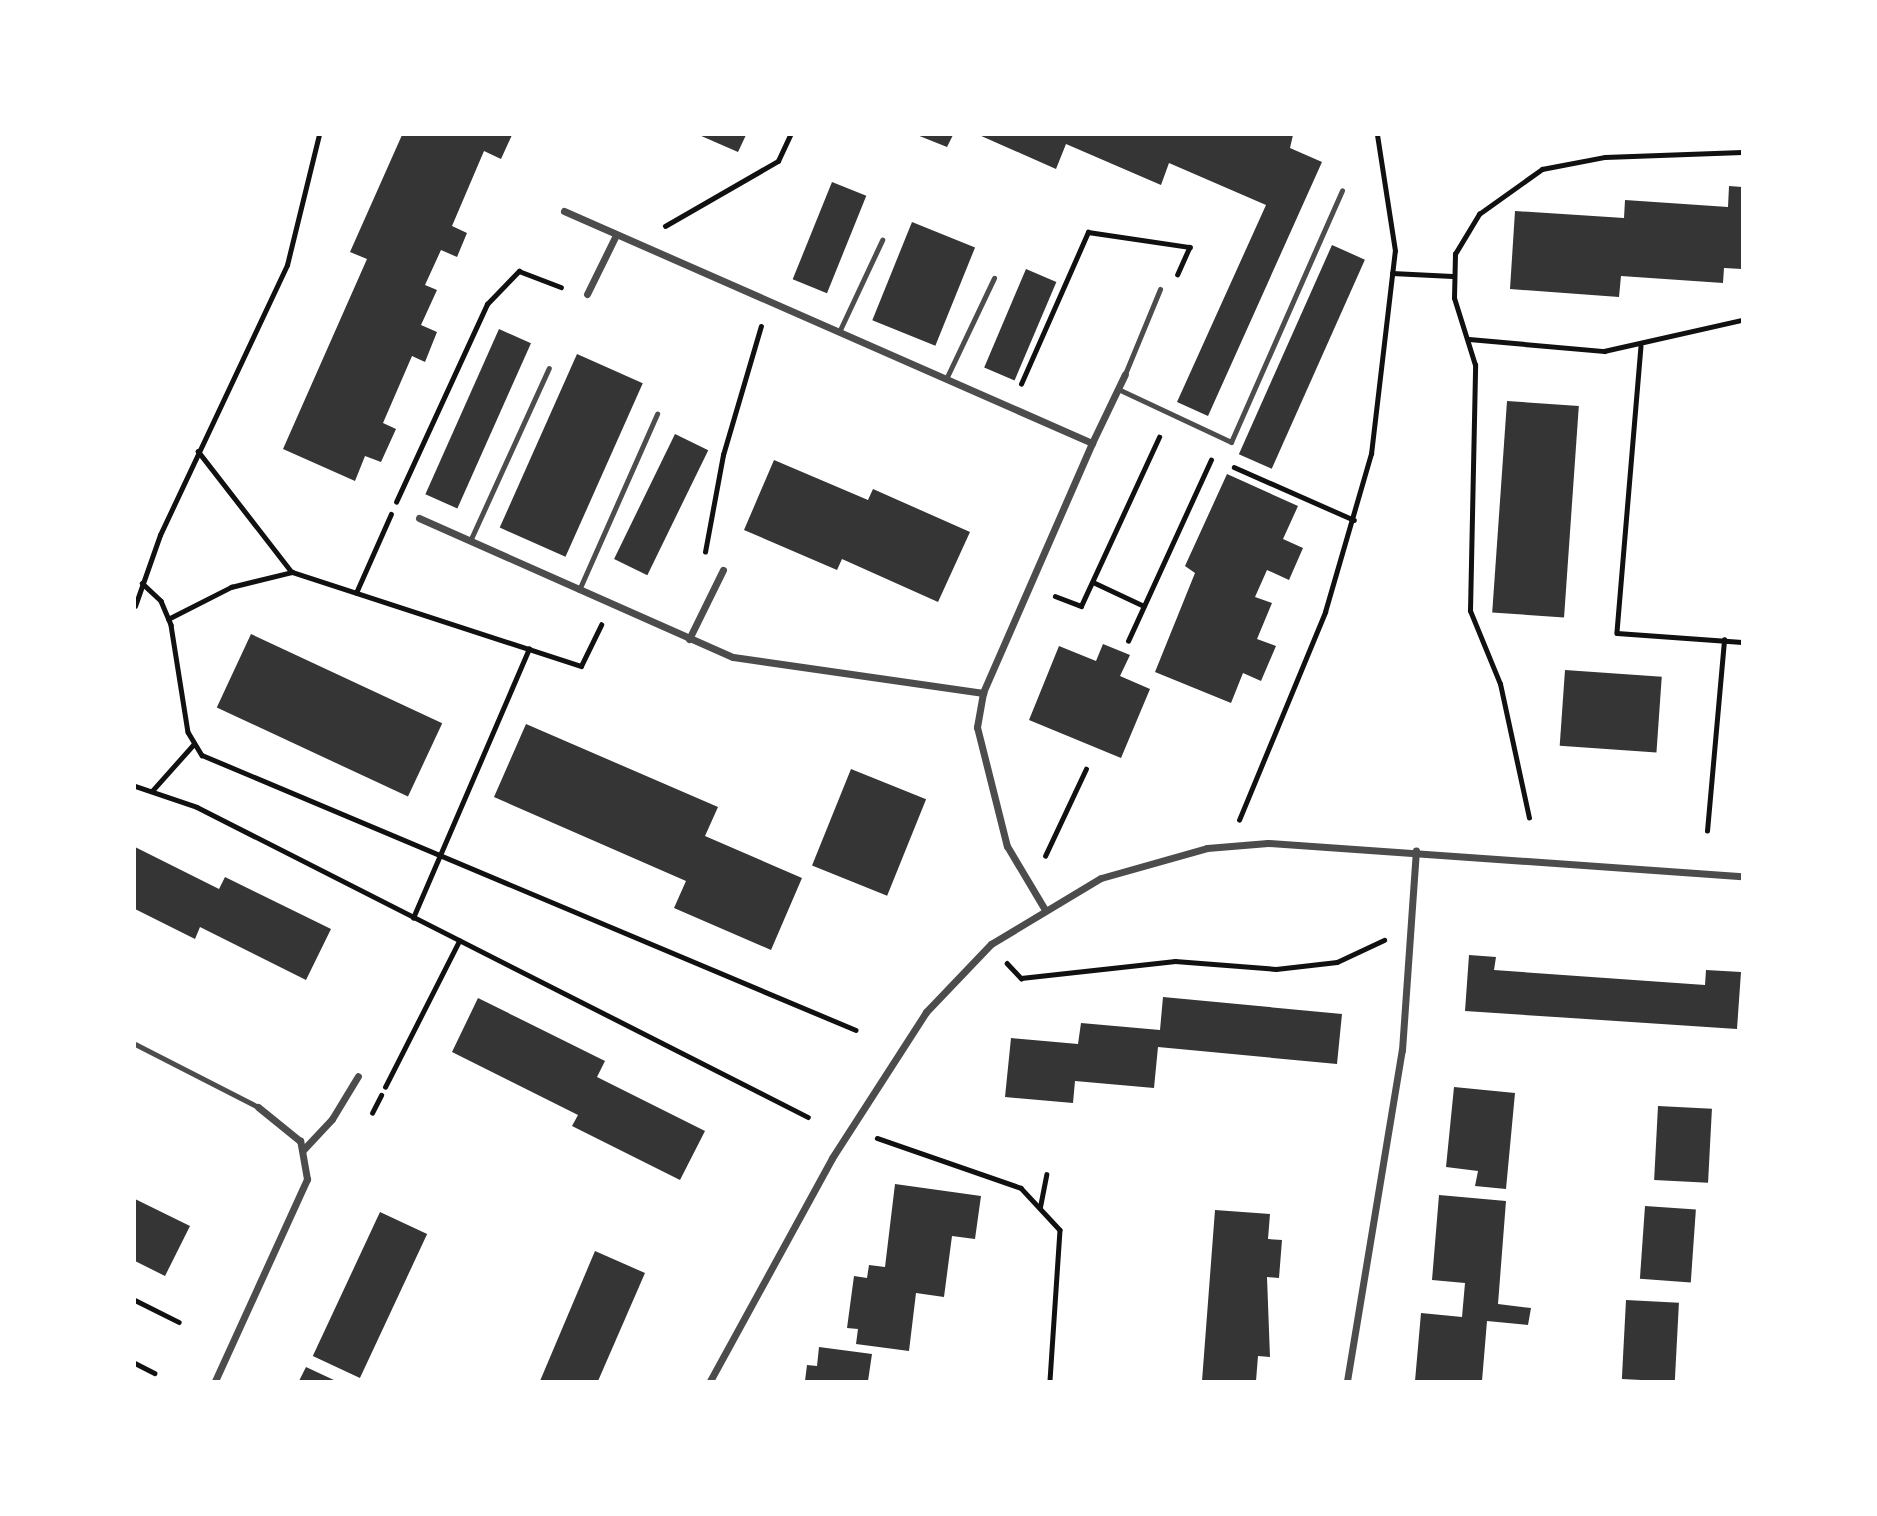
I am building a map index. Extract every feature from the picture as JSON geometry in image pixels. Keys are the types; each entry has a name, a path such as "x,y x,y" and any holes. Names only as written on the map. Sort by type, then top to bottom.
{"street":[{"path":"564,211 615,237 1092,443"},
{"path":"587,294 615,237"},
{"path":"1044,908 1007,846 982,761 977,727 983,693 1028,585 1125,374"},
{"path":"419,518 689,639 761,663 983,693"},
{"path":"689,639 723,570"},
{"path":"710,1381 887,1066 941,993 991,944 1044,908 1101,878 1238,845 1416,850 1742,876"},
{"path":"1347,1381 1402,1050 1416,850"},
{"path":"303,1150 332,1119 358,1076"},
{"path":"215,1381 303,1197 303,1150 292,1130 258,1107"}],"lane":[{"path":"1118,389 1231,442 1342,190"},
{"path":"839,332 882,240"},
{"path":"946,379 994,278"},
{"path":"1125,374 1160,289"},
{"path":"470,541 549,368"},
{"path":"579,590 657,414"},
{"path":"135,1044 258,1107"}],"path":[{"path":"135,606 142,583 198,450 287,265 319,135"},
{"path":"652,252 666,222 778,161 790,135"},
{"path":"1238,845 1239,820 1325,612 1354,520 1371,454 1392,273 1389,183 1377,135"},
{"path":"1529,818 1500,684 1470,611 1476,388 1469,339 1452,276 1469,223 1542,169 1605,157 1742,152"},
{"path":"1011,408 1088,233 1190,247 1169,293 1160,289"},
{"path":"356,593 487,304 519,271 587,294"},
{"path":"1392,273 1452,276"},
{"path":"709,599 704,545 768,302"},
{"path":"1469,339 1571,351 1641,346 1742,320"},
{"path":"1641,346 1617,633 1742,642"},
{"path":"1028,585 1081,607 1160,436 1170,440"},
{"path":"198,450 292,572"},
{"path":"1202,453 1354,520"},
{"path":"1128,640 1213,458"},
{"path":"168,619 231,587 292,572 581,666 611,605"},
{"path":"1093,582 1144,606"},
{"path":"142,583 168,619 192,745 202,755 856,1030"},
{"path":"1707,831 1724,640"},
{"path":"414,918 529,649"},
{"path":"152,791 192,745"},
{"path":"1045,857 1086,769"},
{"path":"135,786 197,807 808,1117"},
{"path":"991,944 1021,978 1175,961 1276,969 1337,962 1412,926"},
{"path":"372,1112 459,941"},
{"path":"876,1137 1021,1188 1060,1230 1050,1381"},
{"path":"1040,1207 1046,1175"},
{"path":"135,1300 179,1322"},
{"path":"135,1363 155,1373"}],"building":[{"path":"402,135 512,135 501,159 484,151 452,226 467,233 457,257 441,250 425,285 437,290 421,325 437,332 425,362 412,356 383,423 396,429 381,462 365,456 355,481 283,449 367,259 350,252"},
{"path":"699,135 746,135 738,152"},
{"path":"917,135 953,135 947,147"},
{"path":"979,135 1293,135 1290,148 1322,162 1208,416 1177,402 1266,205 1169,163 1161,185 1066,144 1056,169"},
{"path":"832,182 866,196 827,293 793,279"},
{"path":"1729,186 1742,187 1742,269 1724,268 1723,283 1621,276 1619,297 1510,289 1515,211 1624,218 1625,200 1728,207"},
{"path":"912,222 975,247 935,346 872,320"},
{"path":"1332,245 1365,260 1272,469 1239,454"},
{"path":"1026,269 1056,282 1015,380 984,367"},
{"path":"499,329 531,343 457,509 425,494"},
{"path":"577,354 643,383 565,557 500,528"},
{"path":"1507,401 1579,406 1564,618 1492,612"},
{"path":"675,434 708,450 647,575 614,559"},
{"path":"774,460 868,500 873,489 970,532 938,602 842,559 837,570 744,530"},
{"path":"1227,474 1298,506 1283,539 1303,548 1289,580 1267,570 1255,597 1272,603 1257,639 1276,646 1261,681 1243,673 1231,703 1155,672 1195,573 1185,566"},
{"path":"251,634 442,723 408,797 217,707"},
{"path":"1103,644 1130,655 1120,676 1150,689 1121,758 1029,720 1059,646 1096,661"},
{"path":"1565,670 1662,677 1656,753 1560,746"},
{"path":"526,724 718,807 705,836 802,878 771,950 674,908 686,881 494,797"},
{"path":"851,769 926,799 887,896 812,865"},
{"path":"135,847 219,889 225,877 331,929 306,980 200,927 195,939 135,909"},
{"path":"1469,955 1496,957 1494,970 1705,985 1706,970 1741,972 1737,1029 1465,1011"},
{"path":"1163,997 1342,1014 1337,1064 1158,1047 1154,1088 1075,1081 1073,1103 1005,1097 1011,1038 1078,1044 1081,1023 1160,1030"},
{"path":"478,998 605,1061 597,1077 705,1131 680,1180 572,1126 578,1115 452,1052"},
{"path":"1454,1087 1515,1093 1506,1189 1475,1186 1478,1171 1446,1167"},
{"path":"1658,1106 1712,1109 1708,1183 1654,1180"},
{"path":"895,1184 981,1196 975,1239 952,1236 944,1297 916,1293 909,1351 856,1344 858,1329 847,1328 854,1276 867,1278 869,1265 885,1267"},
{"path":"1439,1195 1506,1201 1498,1304 1531,1308 1528,1325 1487,1321 1482,1381 1415,1381 1421,1313 1462,1317 1465,1283 1432,1280"},
{"path":"135,1199 190,1226 165,1276 135,1261"},
{"path":"1645,1206 1696,1210 1691,1282 1640,1279"},
{"path":"1215,1210 1270,1214 1268,1239 1282,1240 1279,1278 1267,1277 1270,1357 1258,1356 1256,1381 1202,1381"},
{"path":"380,1212 427,1234 360,1378 313,1356"},
{"path":"595,1251 645,1273 598,1381 540,1381"},
{"path":"1626,1300 1679,1303 1675,1381 1622,1379"},
{"path":"819,1347 872,1354 868,1381 805,1381 807,1365 817,1366"},
{"path":"306,1367 336,1381 299,1381"}]}
